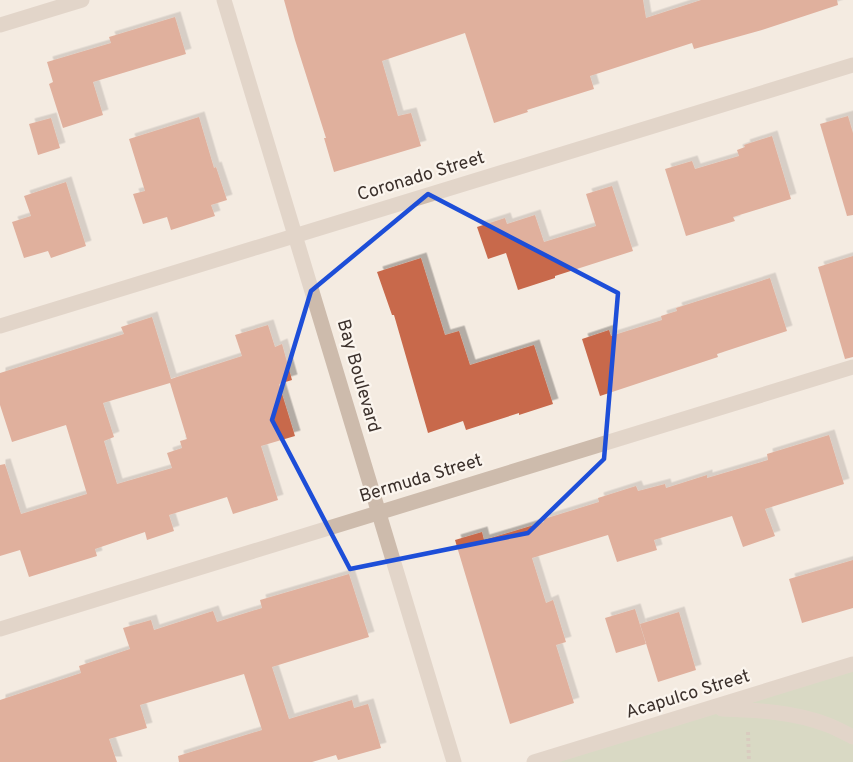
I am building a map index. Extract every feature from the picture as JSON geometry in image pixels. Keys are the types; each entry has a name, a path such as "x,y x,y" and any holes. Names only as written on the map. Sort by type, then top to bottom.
{"street":[{"path":"0,25 82,0"},
{"name":"Bay Boulevard","path":"224,0 454,762"},
{"name":"Coronado Street","path":"0,326 853,65"},
{"name":"Bermuda Street","path":"0,629 853,367"},
{"name":"Acapulco Street","path":"534,762 853,664"},
{"path":"706,709 788,714 827,724 853,737"}],"path":[{"path":"746,710 749,762"}],"highlighted area":[{"path":"428,194 618,293 604,459 528,533 350,569 272,420 311,291"}],"green space":[{"path":"853,665 853,762 534,762"}],"building":[{"path":"284,0 643,0 646,18 701,0 837,0 838,5 694,49 692,43 590,76 594,89 494,123 465,33 382,61 398,116 411,113 421,146 334,172 324,138 326,138"},
{"path":"175,17 186,54 93,82 103,115 63,128 49,84 53,82 47,62 111,43 109,37"},
{"path":"848,116 853,133 853,215 847,216 820,124"},
{"path":"199,117 214,168 216,167 227,200 211,205 215,216 171,230 167,217 143,224 133,194 145,191 129,139"},
{"path":"51,118 60,148 38,155 29,124"},
{"path":"772,136 791,199 733,217 735,221 686,236 665,169 692,161 695,169 739,156 737,150 745,147 744,145"},
{"path":"66,182 86,246 51,258 48,251 24,258 12,222 31,216 24,196"},
{"path":"612,186 633,251 518,290 506,253 488,259 477,227 505,218 507,224 535,215 544,242 596,226 586,194"},
{"path":"853,256 853,357 845,359 818,267"},
{"path":"421,258 445,335 459,331 470,365 534,345 553,404 466,430 463,421 428,433 394,315 392,315 377,272"},
{"path":"770,278 787,331 717,354 718,357 600,396 582,339 609,330 611,336 662,320 661,316 677,311 676,308"},
{"path":"152,317 171,379 242,356 235,335 268,325 275,347 282,344 292,380 279,384 295,436 261,446 278,500 233,514 227,497 169,515 174,531 147,540 145,532 95,549 97,556 29,577 20,550 0,556 0,465 5,464 21,514 87,494 66,425 12,442 0,405 0,373 124,334 121,327","holes":["170,383 187,439 180,441 182,448 167,453 172,468 117,484 104,441 114,437 103,403"]},
{"path":"829,435 844,484 765,509 775,536 743,547 732,516 654,540 657,550 617,562 608,535 532,558 546,603 553,600 566,642 556,645 574,703 510,724 455,540 482,532 484,540 544,522 544,519 599,502 598,498 636,486 638,491 665,484 666,488 707,475 707,478 768,460 767,454"},
{"path":"853,560 853,608 802,623 789,579"},
{"path":"349,574 369,637 272,667 289,719 352,700 354,708 368,704 381,748 338,760 336,755 312,762 179,762 178,756 262,730 244,674 140,705 147,728 109,739 117,762 0,762 0,700 81,673 79,666 130,649 123,628 151,620 154,630 213,611 217,622 262,608 260,600"},
{"path":"635,609 646,644 616,653 605,618"},
{"path":"679,612 696,670 658,682 640,624"}]}
